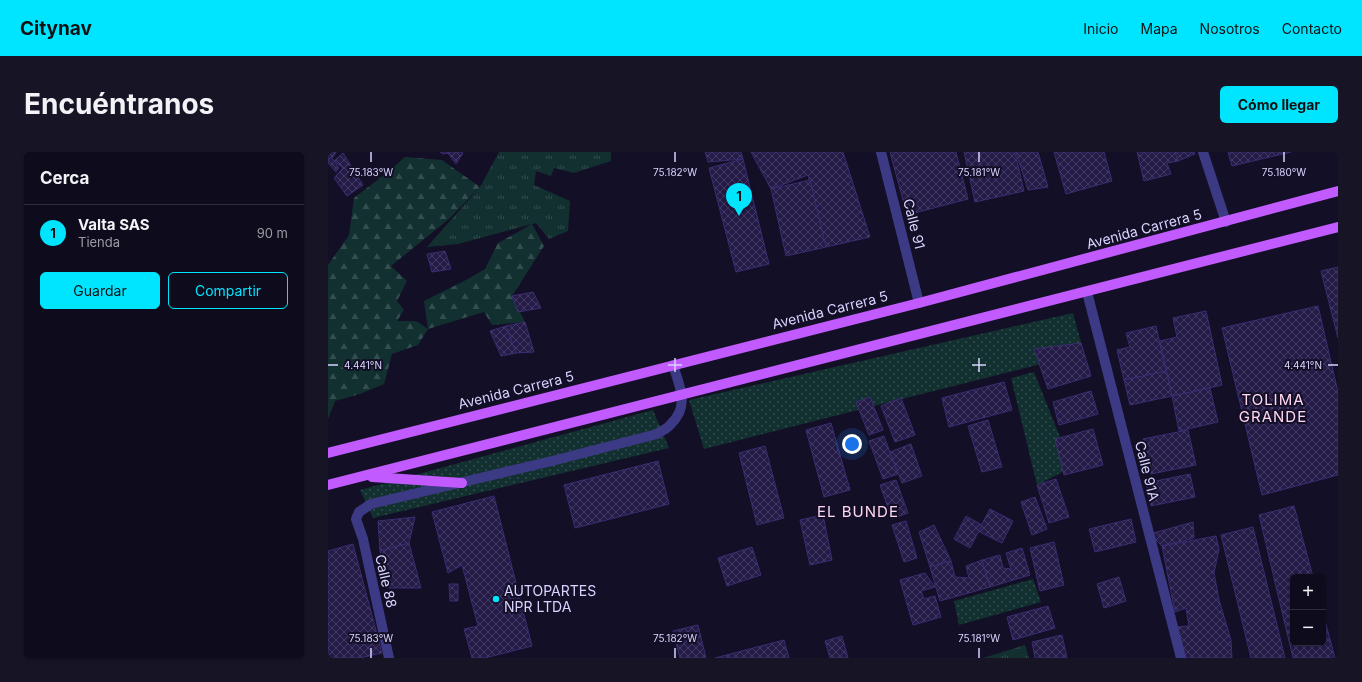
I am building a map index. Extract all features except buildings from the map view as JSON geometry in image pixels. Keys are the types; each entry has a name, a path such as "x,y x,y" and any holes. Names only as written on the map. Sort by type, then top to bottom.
{"main road":[{"name":"Avenida Carrera 5","path":"328,453 918,303 1338,191"},
{"path":"328,485 1338,227"},
{"path":"362,477 462,483"}],"street":[{"name":"Calle 91","path":"881,152 918,303"},
{"path":"1203,152 1226,222"},
{"name":"Calle 91A","path":"1087,292 1181,658"},
{"path":"462,483 552,462 657,434 670,425 682,410 682,394 674,365"},
{"name":"Calle 88","path":"389,658 363,539 356,519 359,512 370,504 462,483"}],"green space":[{"path":"499,152 611,152 611,161 574,173 554,168 551,176 536,171 534,185 570,201 568,231 549,239 536,223 458,244 427,247 480,187"},
{"path":"405,157 442,160 480,187 449,219 391,266 407,281 397,301 404,310 397,321 416,321 428,329 418,345 392,354 384,384 360,394 335,401 328,419 328,265 349,235 354,198"},
{"path":"532,224 544,246 512,296 525,322 492,325 484,312 428,329 424,301 485,269 498,243"},
{"path":"1073,313 1084,353 704,449 689,400"},
{"path":"1034,372 1072,467 1037,485 1011,378"},
{"path":"653,410 669,448 373,518 360,490"},
{"path":"1033,579 1041,602 959,625 954,601"},
{"path":"1025,645 1029,658 983,658"}],"place":[{"name":"Valta SAS","path":"739,216"},
{"name":"AUTOPARTES NPR LTDA","path":"496,599"}],"district":[{"name":"TOLIMA GRANDE","path":"1273,408"},
{"name":"EL BUNDE","path":"858,512"}]}
